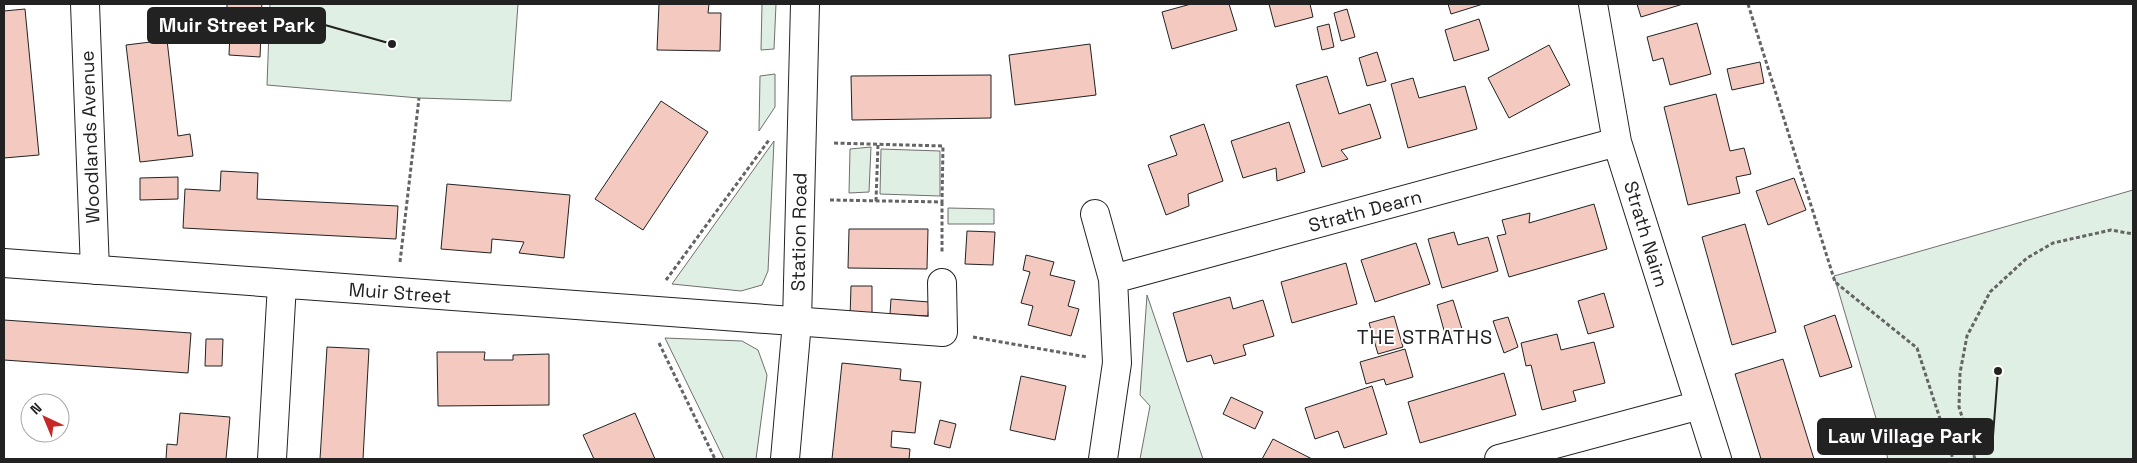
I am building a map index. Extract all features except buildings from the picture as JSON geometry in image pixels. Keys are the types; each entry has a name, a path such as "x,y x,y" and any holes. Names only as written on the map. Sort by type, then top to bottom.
{"street":[{"name":"Woodlands Avenue","path":"85,4 95,270"},
{"name":"Station Road","path":"785,459 797,322 804,4"},
{"name":"Strath Nairn","path":"1593,4 1617,142 1717,459"},
{"name":"Strath Dearn","path":"1113,279 1617,142"},
{"path":"1095,214 1113,279 1117,363 1104,459"},
{"name":"Muir Street","path":"4,263 942,332"},
{"path":"942,283 942,332"},
{"path":"272,459 282,284"},
{"path":"1499,459 1700,405"}],"path":[{"path":"1748,4 1835,282 1917,348 1954,459"},
{"path":"396,292 419,98"},
{"path":"714,459 644,311 773,135"},
{"path":"802,142 943,146 942,283"},
{"path":"876,201 878,144"},
{"path":"800,200 942,202"},
{"path":"1975,459 1959,407 1960,373 1967,336 1990,292 2027,258 2052,243 2111,230 2133,234"},
{"path":"942,332 1117,363"}],"green space":[{"path":"270,4 518,4 511,101 419,98 267,85"},
{"path":"762,4 776,4 774,49 761,50"},
{"path":"775,74 775,107 759,131 760,76"},
{"path":"774,141 768,271 762,285 741,291 672,284"},
{"path":"871,147 869,192 849,193 850,149"},
{"path":"881,149 940,151 940,196 880,194"},
{"path":"2133,190 2133,459 1888,459 1834,276"},
{"path":"948,208 994,209 994,224 948,224"},
{"path":"1147,295 1203,459 1140,459 1150,406 1140,395"},
{"path":"665,338 742,341 758,350 767,375 756,459 724,459"}],"place":[{"name":"Muir Street Park","path":"392,44"},
{"name":"Law Village Park","path":"1998,371"}],"district":[{"name":"THE STRATHS","path":"1425,337"}]}
